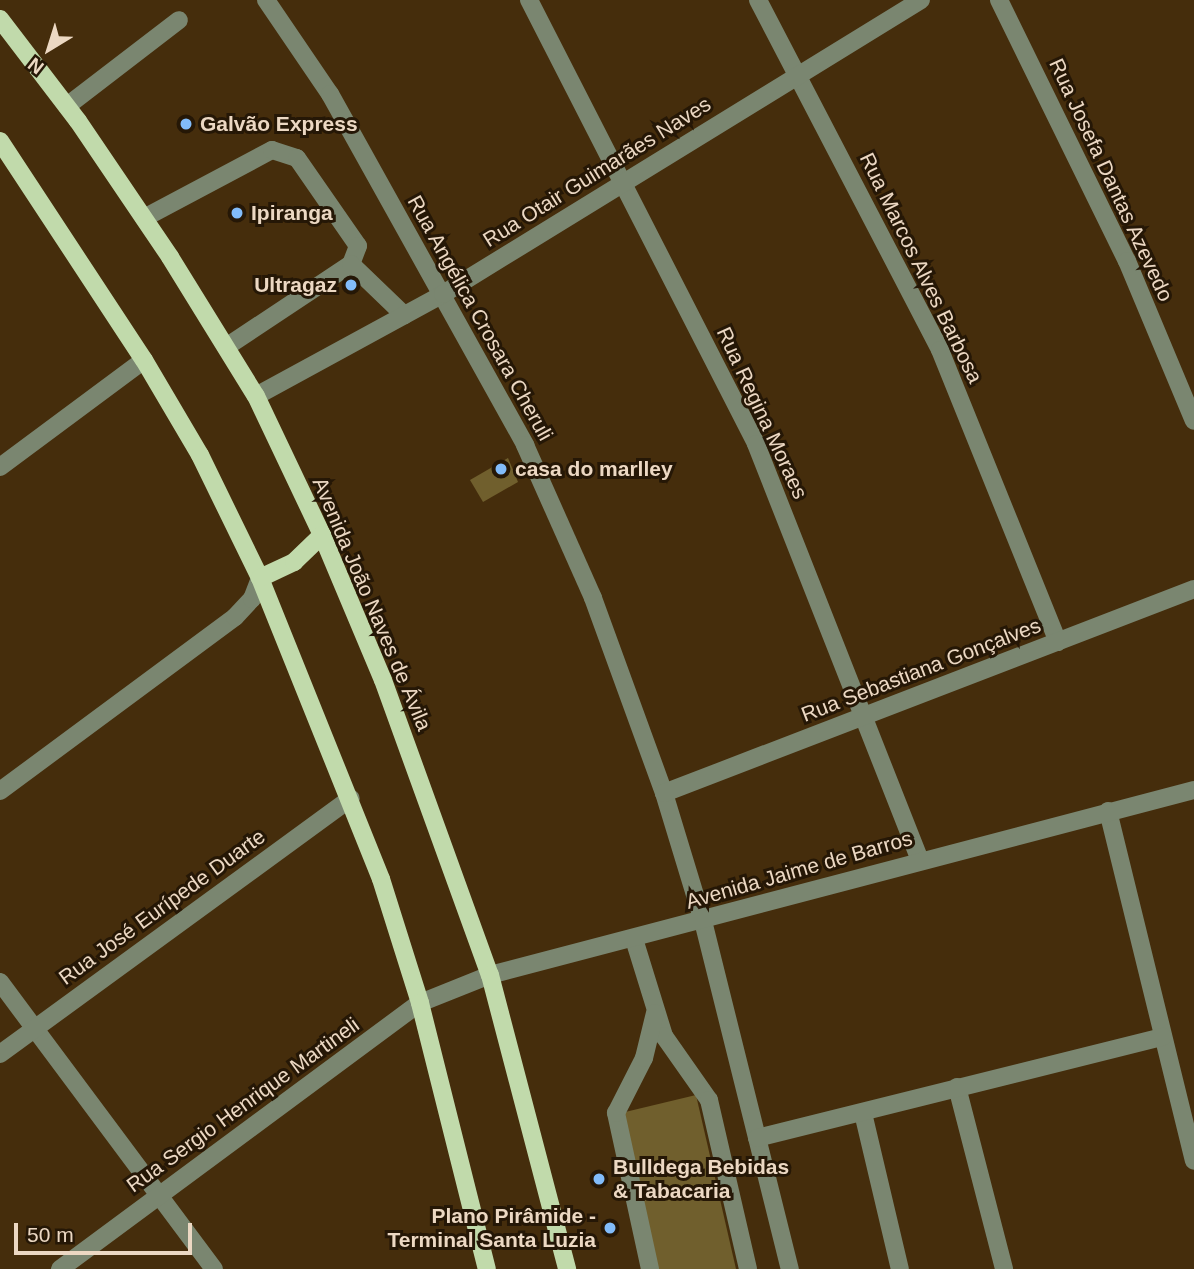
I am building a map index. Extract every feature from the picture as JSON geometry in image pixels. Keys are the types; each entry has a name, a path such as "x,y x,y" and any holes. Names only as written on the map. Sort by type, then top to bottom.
{"main road":[{"name":"Avenida João Naves de Ávila","path":"0,19 67,106 144,218 226,346 256,396 321,535 383,680 491,975 567,1269"},
{"path":"0,141 144,359 200,456 260,578 351,798 420,1003 487,1269"},
{"path":"260,578 294,562 321,535"}],"street":[{"name":"Rua Angélica Crosara Cheruli","path":"267,0 330,94 443,294 525,445 593,598 664,793 703,921 790,1269"},
{"name":"Rua Regina Moraes","path":"529,0 624,181 756,444 920,860"},
{"name":"Rua Marcos Alves Barbosa","path":"758,0 799,74 940,350 1058,642"},
{"name":"Rua Otair Guimarães Naves","path":"256,396 443,294 921,0"},
{"name":"Rua Josefa Dantas Azevedo","path":"999,0 1127,261 1194,421"},
{"path":"67,106 179,20"},
{"path":"144,218 272,150 297,158 358,246 351,264 226,346"},
{"path":"351,264 404,315"},
{"path":"0,467 144,359"},
{"path":"0,791 235,617 252,598 260,578"},
{"name":"Rua Sebastiana Gonçalves","path":"664,793 1194,589"},
{"name":"Avenida Jaime de Barros","path":"420,1003 491,975 1194,790"},
{"name":"Rua José Eurípede Duarte","path":"0,1054 351,798"},
{"path":"1108,811 1194,1161"},
{"path":"634,939 664,1036 709,1100 748,1269"},
{"path":"0,982 214,1269"},
{"name":"Rua Sergio Henrique Martineli","path":"60,1269 420,1003"},
{"path":"650,1269 616,1113 644,1058 655,1013"},
{"path":"757,1138 1163,1037"},
{"path":"957,1087 1004,1269"},
{"path":"863,1113 900,1269"}],"building":[{"name":"casa do marlley","path":"508,458 518,482 483,502 470,480"},
{"path":"696,1095 736,1269 658,1269 621,1113"}],"place":[{"name":"Galvão Express","path":"186,124"},
{"name":"Ipiranga","path":"237,213"},
{"name":"Ultragaz","path":"351,285"},
{"name":"casa do marlley","path":"501,469"},
{"name":"Bulldega Bebidas & Tabacaria","path":"599,1179"},
{"name":"Plano Pirâmide - Terminal Santa Luzia","path":"610,1228"}]}
